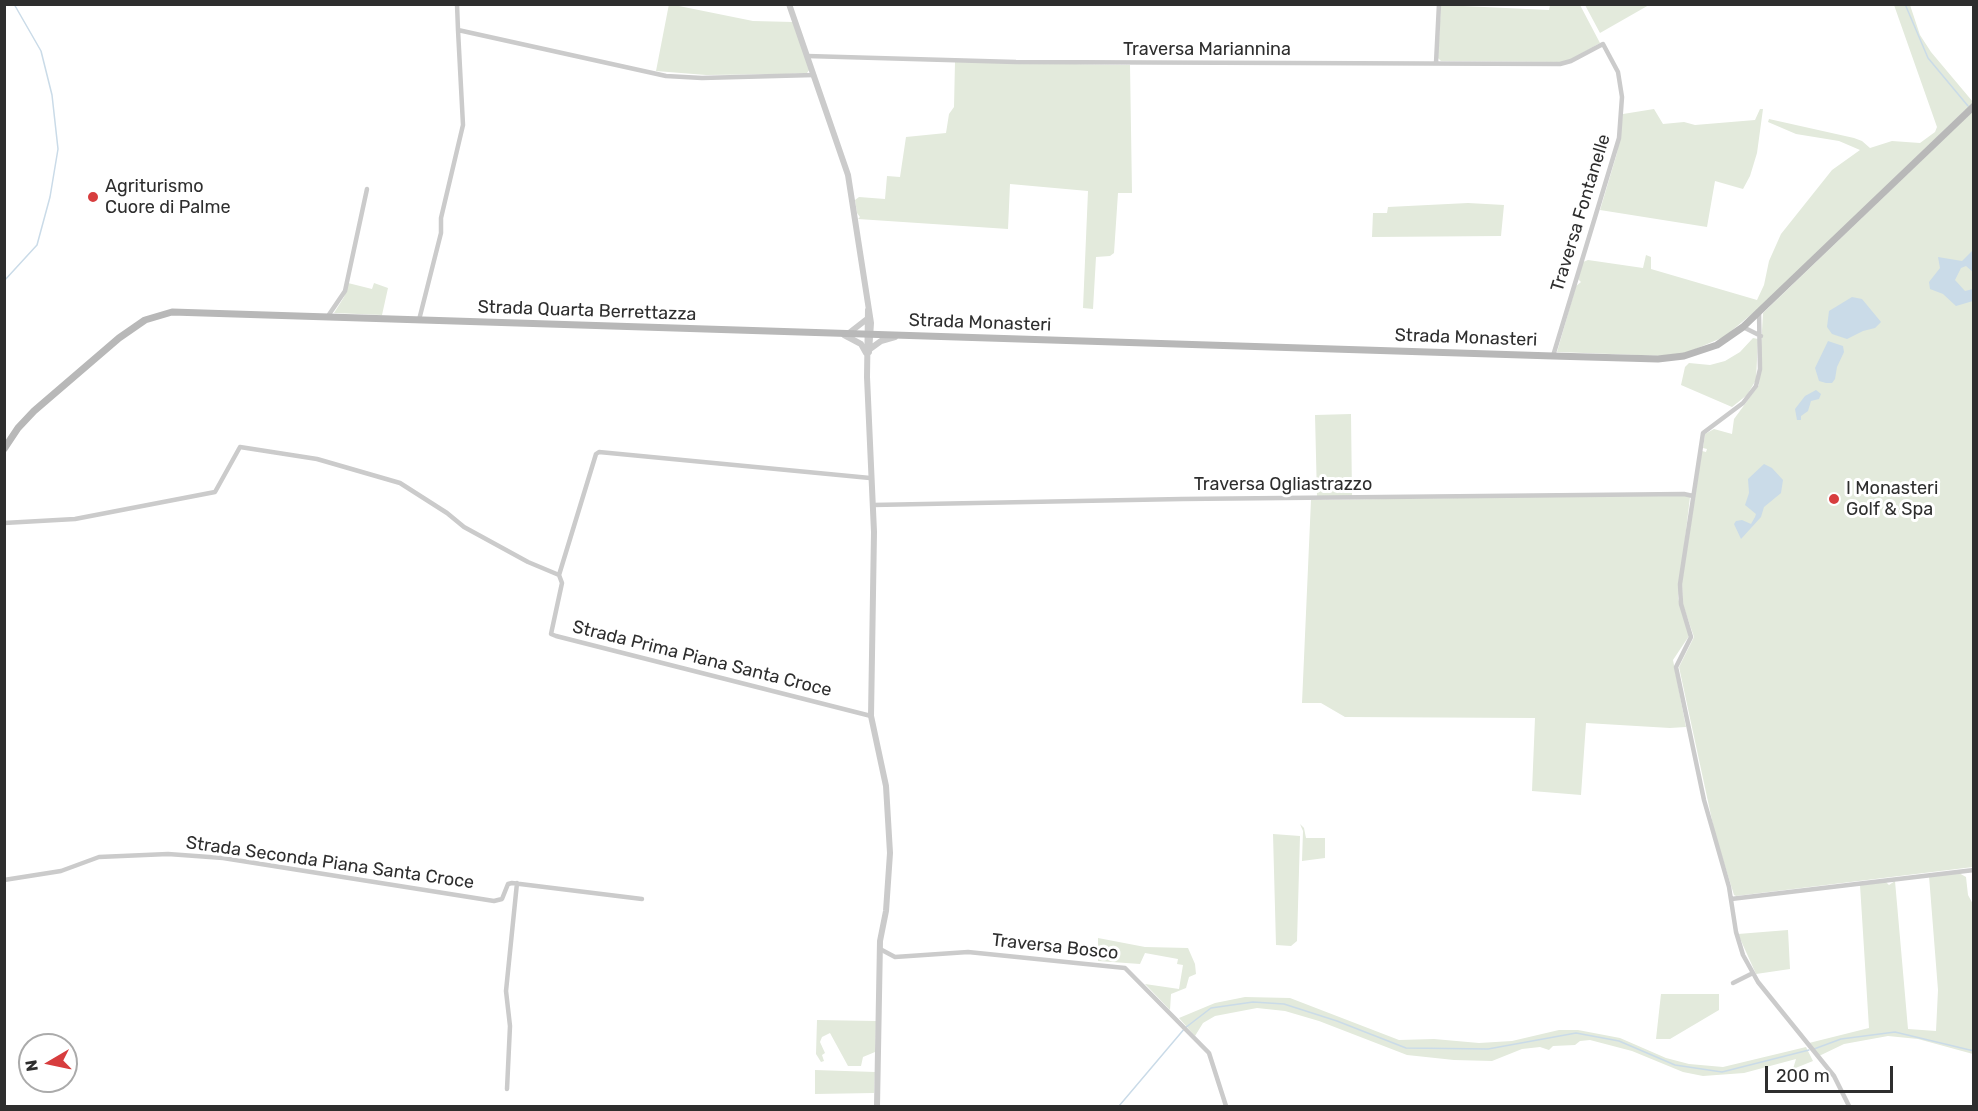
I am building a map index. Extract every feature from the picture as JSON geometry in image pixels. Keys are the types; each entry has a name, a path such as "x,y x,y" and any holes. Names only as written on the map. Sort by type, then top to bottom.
{"main road":[{"name":"Strada Monasteri","path":"869,335 1658,359 1684,356 1717,345 1743,327 1971,109"},
{"name":"Strada Quarta Berrettazza","path":"4,449 18,428 34,411 119,338 152,317 172,312 869,335"}],"street":[{"path":"419,320 441,233 441,218 463,125 457,4"},
{"path":"789,4 848,175 869,321 867,363 870,478 873,505 871,716 888,802 887,899 879,966 877,1107"},
{"path":"1436,63 1439,4"},
{"path":"458,30 666,76 702,78 814,75"},
{"name":"Traversa Mariannina","path":"807,56 1027,62 1560,64 1571,61 1603,44"},
{"name":"Traversa Fontanelle","path":"1553,356 1619,138 1622,97 1618,72 1603,44"},
{"path":"328,316 345,291 367,189"},
{"path":"1759,312 1760,369 1756,386 1743,403 1703,433 1680,584 1681,604 1691,636 1676,667 1704,800 1731,898 1738,941 1753,973 1834,1076 1849,1107"},
{"path":"844,335 869,321"},
{"path":"869,321 881,332 898,336"},
{"path":"1743,327 1761,336"},
{"path":"844,335 868,351"},
{"path":"868,351 881,341 898,336"},
{"path":"4,523 75,519 215,492 224,480 237,450 245,447 317,459 389,478 447,513 464,527 528,562 559,575"},
{"name":"Strada Prima Piana Santa Croce","path":"870,478 599,452 596,454 559,575 562,583 551,634 871,716"},
{"name":"Traversa Ogliastrazzo","path":"873,505 1182,499 1684,494 1693,496"},
{"name":"Strada Seconda Piana Santa Croce","path":"4,880 61,871 99,857 148,854 223,858 494,901 502,899 508,884 517,883"},
{"path":"1731,898 1974,870"},
{"path":"507,1089 510,1026 506,991 517,883 642,899"},
{"name":"Traversa Bosco","path":"880,949 895,957 968,952 1125,968 1209,1053 1226,1107"},
{"path":"1734,983 1753,973"}],"shaded area":[{"path":"669,4 753,21 793,22 810,69 807,73 786,74 706,75 656,71"},
{"path":"1441,5 1549,10 1550,5 1580,5 1600,43 1568,61 1560,62 1441,61 1438,58"},
{"path":"1585,5 1649,5 1600,33"},
{"name":"I Monasteri Golf & Spa","path":"1894,5 1910,5 1920,35 1931,52 1973,102 1973,867 1736,896 1715,834 1679,667 1694,637 1683,605 1682,582 1702,451 1706,452 1707,449 1703,448 1705,434 1714,429 1732,434 1734,419 1759,385 1763,313 1970,114 1965,110 1759,308 1724,337 1686,353 1665,356 1557,352 1576,286 1581,282 1578,279 1583,262 1588,260 1643,268 1646,255 1651,257 1651,269 1757,300 1764,285 1769,261 1781,234 1832,170 1860,150 1839,141 1796,134 1768,122 1769,119 1854,138 1870,148 1892,141 1920,143 1935,132 1937,127"},
{"path":"955,62 1130,65 1132,193 1118,193 1114,253 1110,256 1096,257 1093,309 1083,308 1088,191 1010,184 1008,229 858,219 860,217 855,200 859,197 885,199 887,176 900,177 906,137 946,133 949,114 954,107"},
{"path":"1654,109 1663,124 1684,122 1695,125 1755,120 1760,109 1763,109 1757,153 1750,176 1743,189 1715,181 1707,227 1600,210 1617,153 1623,114"},
{"path":"1468,203 1504,205 1501,236 1372,237 1373,213 1387,213 1388,207"},
{"path":"348,283 372,289 374,283 388,288 382,315 334,313 344,297"},
{"path":"1753,338 1758,339 1756,380 1747,395 1732,407 1681,385 1685,367 1689,363 1710,365 1725,361 1740,352"},
{"path":"1351,414 1352,496 1317,497 1315,415"},
{"path":"1683,495 1690,497 1678,598 1689,636 1673,660 1686,727 1586,723 1581,795 1532,791 1535,718 1345,717 1321,703 1302,703 1311,500"},
{"path":"1300,824 1304,828 1306,838 1325,838 1325,858 1302,861 1303,831"},
{"path":"1273,834 1300,836 1297,941 1291,946 1276,945"},
{"path":"1959,873 1966,877 1968,895 1974,906 1973,1054 1918,1039 1888,1036 1844,1044 1819,1056 1809,1043 1869,1028 1860,885 1886,882 1889,885 1895,881 1908,1029 1936,1031 1938,990 1929,876"},
{"path":"1788,930 1790,969 1756,974 1738,934"},
{"path":"1098,938 1145,947 1188,948 1195,964 1196,974 1189,977 1186,988 1171,994 1170,1010 1145,984 1179,989 1183,965 1177,964 1178,959 1145,953 1140,964 1098,961"},
{"path":"1661,994 1719,994 1719,1010 1670,1039 1656,1039"},
{"path":"1245,997 1290,998 1399,1040 1434,1039 1479,1043 1512,1041 1559,1030 1578,1030 1620,1038 1666,1058 1689,1064 1723,1067 1806,1047 1813,1061 1793,1069 1796,1059 1744,1073 1703,1076 1683,1072 1632,1051 1590,1040 1580,1041 1575,1045 1553,1046 1549,1050 1540,1047 1522,1049 1492,1061 1454,1060 1407,1055 1319,1021 1285,1011 1257,1008 1215,1016 1203,1023 1195,1036 1179,1018 1215,1003"},
{"path":"817,1020 876,1021 875,1052 863,1057 861,1066 848,1066 830,1033 822,1037 820,1042 825,1053 822,1055 824,1061 821,1062 816,1054"},
{"path":"815,1070 875,1072 874,1093 815,1094"}],"water":[{"path":"1973,250 1973,272 1966,266 1961,268 1955,280 1965,291 1973,289 1973,301 1956,306 1943,294 1930,289 1929,282 1940,268 1938,257 1962,261"},
{"path":"1852,297 1862,299 1881,322 1875,328 1847,339 1832,334 1827,327 1829,311"},
{"path":"1828,341 1843,346 1844,352 1832,383 1819,381 1815,368"},
{"path":"1816,390 1821,394 1819,399 1811,401 1808,411 1801,416 1801,420 1797,420 1795,409 1805,396"},
{"path":"1764,464 1772,468 1783,480 1781,493 1764,507 1761,517 1741,539 1734,524 1742,520 1751,524 1755,517 1756,514 1745,505 1749,493 1748,479"}],"waterway":[{"path":"4,281 37,245 50,197 58,149 52,95 41,51 14,4"},
{"path":"1905,4 1928,58 1968,106"},
{"path":"1119,1106 1185,1028 1211,1008 1253,1002 1284,1004 1337,1021 1406,1048 1488,1049 1576,1033 1619,1041 1675,1065 1722,1072 1809,1050"},
{"path":"1814,1049 1841,1039 1895,1032 1974,1051"}],"place":[{"name":"Agriturismo Cuore di Palme","path":"93,197"},
{"name":"I Monasteri Golf & Spa","path":"1834,499"}]}
